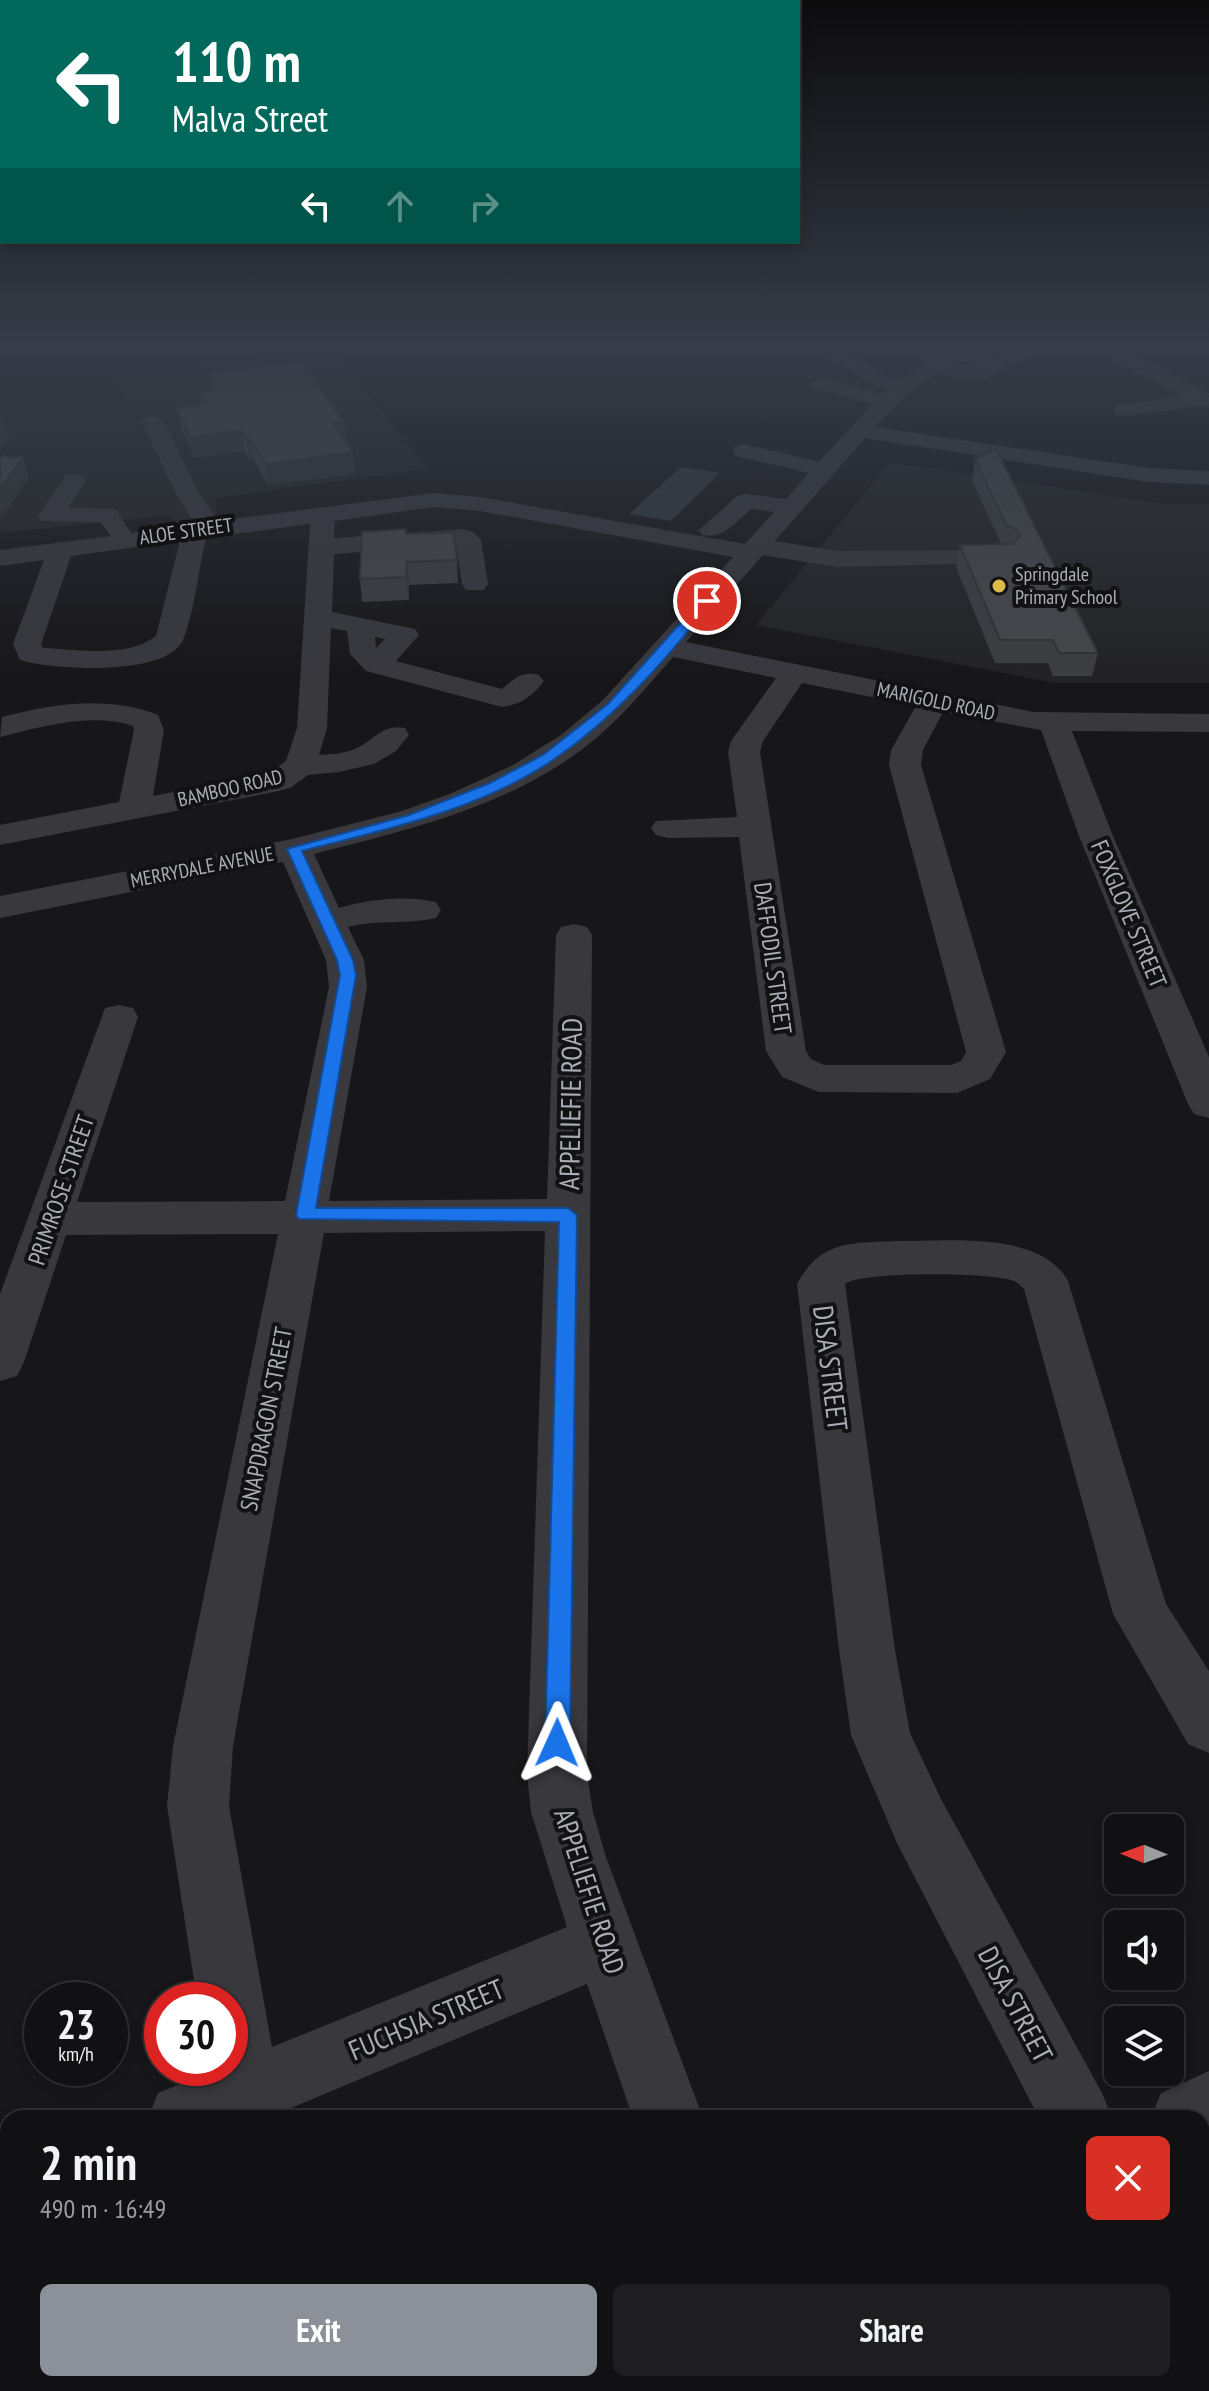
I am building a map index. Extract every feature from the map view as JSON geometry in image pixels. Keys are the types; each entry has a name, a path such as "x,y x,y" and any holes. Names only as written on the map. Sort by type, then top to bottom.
{"street":[{"path":"61,549 27,644 30,654 40,657 144,654 164,646 169,640 202,529 168,454"},
{"path":"755,454 825,470"},
{"name":"MERRYDALE AVENUE","path":"0,907 294,849 414,818 464,800 524,772 572,742 613,707 840,454"},
{"path":"1008,454 1148,475 1209,478"},
{"path":"74,480 51,517 104,514 121,533"},
{"name":"ALOE STREET","path":"0,558 61,549 121,533 202,529 411,501 452,500 753,549 836,559 1000,558"},
{"path":"711,530 746,501 791,507"},
{"name":"BAMBOO ROAD","path":"0,835 279,781 300,766 312,728 323,513"},
{"path":"90,530 121,533 155,521"},
{"path":"321,547 464,537 468,540 475,584"},
{"path":"318,617 405,635 376,665"},
{"path":"360,626 363,654 369,663 502,698 510,697 529,681"},
{"name":"MARIGOLD ROAD","path":"666,647 1054,723 1206,729"},
{"name":"DAFFODIL STREET","path":"796,671 747,741 744,752 786,1051 796,1068 807,1075 837,1079 957,1079 976,1070 986,1052 905,765 907,750 934,701"},
{"path":"0,728 34,718 119,713 147,721 149,730 134,810"},
{"name":"FOXGLOVE STREET","path":"1054,723 1096,836 1209,1104"},
{"path":"300,766 360,759 375,754 394,735"},
{"path":"668,828 755,827"},
{"name":"SNAPDRAGON STREET","path":"227,1982 198,1806 203,1746 348,987 345,960 294,849"},
{"path":"327,922 367,911 423,910"},
{"name":"APPELIEFIE ROAD","path":"574,935 557,1774 562,1812 605,1944 665,2110"},
{"name":"PRIMROSE STREET","path":"0,1362 52,1219 119,1017"},
{"path":"52,1219 568,1215"},
{"name":"DISA STREET","path":"1073,2110 919,1821 881,1735 867,1650 820,1284 830,1269 859,1260 989,1260 1022,1265 1045,1281 1141,1614 1209,1724"},
{"name":"FUCHSIA STREET","path":"226,2110 248,2106 605,1944"},
{"name":"SNAPDRAGON STREET","path":"245,2086 248,2106"}],"shaded area":[{"path":"0,454 415,454 427,469 216,498 217,519 177,527 171,515 0,533"},
{"name":"Springdale Primary School","path":"890,462 1161,504 1209,504 1209,683 1055,683 756,625"},
{"path":"681,467 720,473 671,521 629,514"}],"building":[{"path":"259,454 342,454 266,464"},
{"path":"986,454 998,454 1098,653 1059,653 1053,640 1000,640 960,545 1013,544 1020,536 1016,529 1007,526 975,459"},
{"path":"0,457 23,457 0,489"},
{"path":"406,529 406,534 453,532 457,560 407,562 406,577 360,579 362,532"}],"place":[{"name":"Springdale Primary School","path":"999,586"}],"route":[{"path":"557,1743 568,1215 305,1215 348,975 345,960 294,849 414,818 464,800 524,772 572,742 613,707 707,601"}]}
